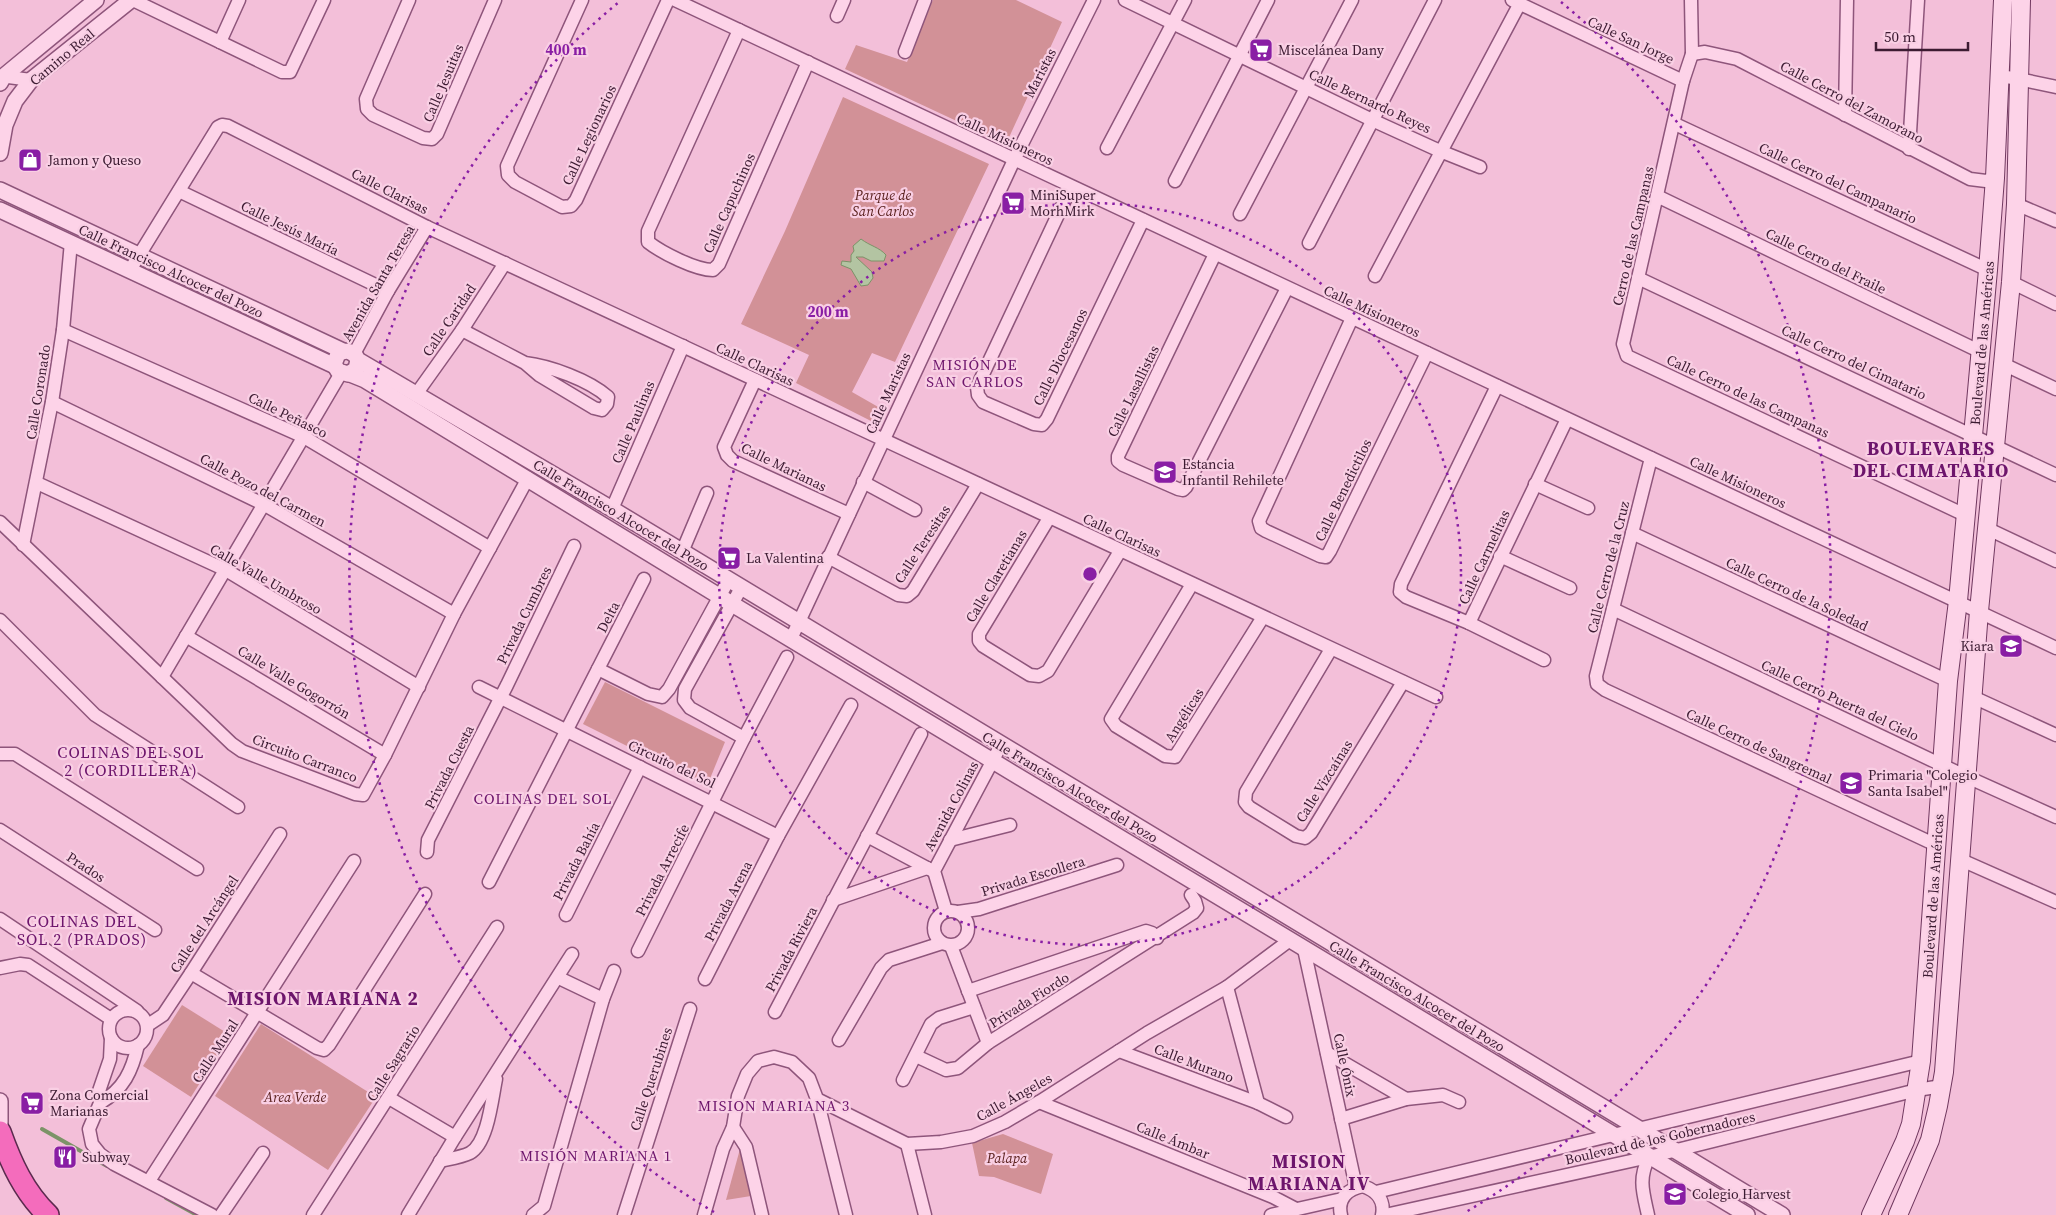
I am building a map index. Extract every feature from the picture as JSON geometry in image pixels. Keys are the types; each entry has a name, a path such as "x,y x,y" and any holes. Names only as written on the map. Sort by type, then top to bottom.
{"highway":[{"path":"0,1130 16,1174 37,1205 48,1215"}],"main road":[{"name":"Boulevard de las Américas","path":"1871,1215 1911,1124 1921,1060 1948,681 1958,601 1988,270 1995,178 2003,0"},
{"name":"Boulevard de las Américas","path":"1898,1215 1930,1140 1942,1086 1986,528 2011,282 2016,204 2021,0"}],"street":[{"name":"Camino Real","path":"1,78 96,0"},
{"name":"Camino Real","path":"0,153 5,124 15,101 31,80 132,0"},
{"path":"132,0 282,72 290,72 324,0"},
{"path":"220,42 239,0"},
{"name":"Calle Jesuitas","path":"410,0 366,99 366,109 373,115 398,127 424,138 432,139 437,134 495,0"},
{"name":"Calle Legionarios","path":"582,0 508,166 508,175 515,182 562,207 571,206 576,200 668,0"},
{"name":"Calle Misioneros","path":"675,0 2056,648"},
{"path":"837,16 844,0"},
{"path":"905,52 924,0"},
{"name":"Maristas","path":"1014,160 1094,0"},
{"name":"Calle Bernardo Reyes","path":"1125,0 1372,120 1480,167"},
{"path":"1107,148 1185,0"},
{"path":"1175,181 1238,55 1268,0"},
{"path":"1240,214 1352,0"},
{"path":"1309,243 1435,0"},
{"name":"Cerro de las Campanas","path":"1627,356 1623,344 1675,124 1683,81 1692,54 1691,0"},
{"path":"1845,115 1847,0"},
{"path":"1909,149 1918,0"},
{"path":"1375,276 1516,2"},
{"name":"Calle San Jorge","path":"1516,2 1683,81"},
{"name":"Calle Capuchinos","path":"739,30 648,231 648,242 655,247 704,270 713,270 719,264 808,62"},
{"name":"Calle Cerro del Zamorano","path":"1692,54 1705,52 1737,59 1970,179 1986,181 1995,178"},
{"path":"2000,76 2019,78 2056,87"},
{"path":"1,78 31,80"},
{"name":"Calle Cerro del Campanario","path":"1675,124 1988,270"},
{"name":"Calle Clarisas","path":"130,270 218,127 222,125 427,227 1436,698"},
{"name":"Calle Maristas","path":"791,640 882,440 1014,160"},
{"name":"Calle Diocesanos","path":"1071,187 977,387 978,395 984,402 1034,424 1042,425 1142,220"},
{"name":"Calle Francisco Alcocer del Pozo","path":"0,190 351,355 682,552 1782,1215"},
{"name":"Calle Jesús María","path":"179,191 388,292"},
{"name":"Calle Cerro del Fraile","path":"1657,196 1981,352"},
{"path":"2016,204 2056,221"},
{"name":"Calle Francisco Alcocer del Pozo","path":"0,210 342,371 366,380 726,601 1747,1215"},
{"name":"Avenida Santa Teresa","path":"351,355 427,227"},
{"name":"Calle Coronado","path":"24,545 52,402 63,330 70,242"},
{"name":"Calle Lasallistas","path":"1215,254 1118,456 1118,461 1124,465 1178,489 1183,490 1186,487 1287,288"},
{"name":"Calle Caridad","path":"417,393 462,330 505,263"},
{"name":"Calle Cerro del Cimatario","path":"1638,278 2056,475"},
{"path":"2011,282 2056,304"},
{"name":"Calle Benedictilos","path":"1352,318 1259,521 1261,528 1266,531 1320,556 1326,556 1426,353"},
{"name":"Calle Peñasco","path":"63,330 304,437 490,548"},
{"path":"462,330 525,363 539,375 594,408 602,410 607,404 608,397 600,390 540,364 525,363"},
{"name":"Calle Paulinas","path":"612,510 682,346"},
{"path":"351,355 356,369 342,371 336,356 351,355"},
{"name":"Calle Cerro de las Campanas","path":"1627,356 1965,515"},
{"path":"2002,363 2056,388"},
{"path":"162,677 265,505 342,371"},
{"name":"Calle Marianas","path":"755,380 724,448 727,455 733,461 849,514"},
{"name":"Calle Carmelitas","path":"1497,386 1401,584 1400,592 1406,597 1469,624 1567,419"},
{"name":"Calle Pozo del Carmen","path":"52,402 265,505 454,614"},
{"name":"Calle Cerro de la Cruz","path":"1597,684 1596,676 1651,458"},
{"name":"Circuito Carranco","path":"0,522 232,744 242,751 355,794 363,795 385,755 454,614 528,478"},
{"path":"863,482 915,510"},
{"name":"Calle Valle Umbroso","path":"37,483 226,570 419,687"},
{"name":"Calle Teresitas","path":"828,557 898,595 907,596 913,591 978,484"},
{"path":"1535,484 1588,508"},
{"path":"682,552 707,493"},
{"name":"Calle Claretianas","path":"1049,518 979,634 979,641 983,646 1030,675 1039,676 1048,670 1120,551"},
{"path":"1986,528 2056,561"},
{"name":"Calle Cerro de la Soledad","path":"1632,533 1948,681"},
{"name":"Privada Cumbres","path":"501,697 574,546"},
{"path":"1500,556 1570,588"},
{"name":"Delta","path":"598,669 644,579"},
{"path":"735,584 685,689 684,700 690,708 744,738"},
{"name":"Angélicas","path":"1192,584 1111,719 1116,726 1165,756 1175,757 1263,618"},
{"path":"490,882 598,669 648,694 662,697 726,601"},
{"name":"Calle Cerro Puerta del Cielo","path":"1613,609 1965,776 2056,817"},
{"path":"0,620 95,715 238,808"},
{"path":"1469,624 1544,660"},
{"name":"Calle Valle Gogorrón","path":"186,636 385,755"},
{"name":"Calle Vizcaínas","path":"1331,649 1246,792 1245,802 1249,808 1296,836 1305,838 1311,833 1403,682"},
{"name":"Circuito del Sol","path":"479,687 713,802 787,657"},
{"name":"Calle Cerro de Sangremal","path":"1597,684 1605,690 1936,845"},
{"name":"Privada Cuesta","path":"427,852 428,840 501,697"},
{"path":"1972,697 2056,735"},
{"name":"Privada Arena","path":"705,979 778,836 851,705"},
{"name":"Privada Riviera","path":"774,1012 920,734"},
{"name":"Avenida Colinas","path":"952,912 930,869 950,840 1001,745"},
{"path":"0,754 15,754 196,868"},
{"name":"Privada Bahía","path":"566,915 640,767"},
{"path":"713,802 778,836"},
{"name":"Privada Arrecife","path":"638,951 713,802"},
{"path":"950,840 1010,825"},
{"name":"Prados","path":"0,830 155,930"},
{"name":"Calle del Arcángel","path":"148,1025 163,1015 280,834"},
{"path":"867,836 930,869"},
{"path":"1959,859 2056,902"},
{"name":"Calle Mural","path":"149,1181 258,1014 354,861"},
{"name":"Privada Escollera","path":"952,912 979,909 1117,865"},
{"name":"Privada Riviera","path":"833,900 930,869"},
{"path":"191,973 258,1014 317,1048 324,1050 425,894"},
{"name":"Privada Fiordo","path":"916,1056 946,1070 958,1068 988,1044 1157,938 1195,911 1196,901 1191,895"},
{"path":"839,1040 882,968 889,960 947,944 962,942 968,932 966,920 952,912 936,918 933,929 934,935 947,944 968,991 988,1044"},
{"path":"0,919 142,1014 148,1025 146,1036 134,1048 123,1047 111,1038"},
{"name":"Calle Sagrario","path":"313,1215 497,927"},
{"name":"Privada Fiordo","path":"968,991 1146,931 1152,933 1157,938"},
{"name":"Calle Ángeles","path":"817,1099 907,1144 941,1142 973,1136 1005,1122 1227,987 1290,940"},
{"name":"Calle Ónix","path":"1304,949 1356,1187"},
{"path":"408,1215 455,1137 559,978 572,954"},
{"path":"0,968 20,964 28,965 111,1019"},
{"path":"533,1215 544,1206 603,999 614,971"},
{"path":"559,978 603,999"},
{"name":"Calle Murano","path":"1227,987 1258,1103"},
{"name":"Privada Fiordo","path":"903,1080 931,1024 939,1018 974,1007"},
{"path":"136,1011 125,1009 111,1019 109,1028 111,1038 110,1059 99,1091 100,1103 90,1129 92,1144 100,1154 114,1164 212,1215"},
{"name":"Calle Querubines","path":"624,1215 690,1009"},
{"path":"100,1103 115,1094 133,1065 138,1045"},
{"name":"Calle Murano","path":"1119,1051 1258,1103 1286,1117"},
{"path":"1327,1053 1406,1099"},
{"path":"704,1215 723,1149 733,1127 738,1096 747,1074 758,1061 774,1057 792,1062 809,1078 817,1099 846,1215"},
{"name":"Boulevard de los Gobernadores","path":"1376,1192 1921,1060"},
{"path":"440,1161 470,1153 477,1147 489,1116 497,1074"},
{"name":"Boulevard de los Gobernadores","path":"1384,1215 1675,1151 1917,1090 1942,1086"},
{"path":"1341,1119 1406,1099 1443,1095 1459,1102"},
{"path":"389,1098 455,1137"},
{"path":"0,1102 0,1130"},
{"name":"Calle Ámbar","path":"1039,1102 1273,1197 1296,1210"},
{"path":"733,1127 746,1147 762,1215"},
{"path":"907,1144 925,1215"},
{"path":"221,1215 263,1153"},
{"path":"1648,1215 1642,1186 1642,1170 1649,1157"},
{"path":"1341,1215 1340,1205 1345,1193 1356,1187 1363,1186 1376,1192 1383,1203 1384,1215"},
{"path":"1271,1215 1342,1198"}],"green space":[{"path":"933,0 1016,0 1062,22 1006,144 845,69 856,45 907,62"},
{"name":"Parque de San Carlos","path":"843,97 989,164 895,362 872,353 852,392 880,408 873,422 796,383 809,355 741,324 785,231"},
{"path":"605,682 725,742 707,786 583,724"},
{"path":"182,1005 230,1035 191,1097 143,1066"},
{"name":"Area Verde","path":"261,1024 376,1097 328,1170 215,1096"},
{"name":"Palapa","path":"1003,1134 1053,1154 1041,1194 994,1177 979,1176 972,1143"},
{"path":"740,1149 751,1196 726,1200"}],"shaded area":[{"path":"861,239 886,255 884,261 871,261 863,257 856,257 872,272 873,278 868,285 861,286 851,269 841,265 842,261 851,262 851,255 854,251 853,246"}],"waterway":[{"path":"42,1129 107,1166"},
{"path":"166,1198 197,1215"}],"place":[{"name":"Miscelánea Dany","path":"1261,50"},
{"name":"Jamon y Queso","path":"30,160"},
{"name":"MiniSuper MorhMirk","path":"1013,203"},
{"name":"Estancia Infantil Rehilete","path":"1165,472"},
{"name":"La Valentina","path":"729,558"},
{"name":"Kiara","path":"2011,646"},
{"name":"Primaria \"Colegio Santa Isabel\"","path":"1851,783"},
{"name":"Zona Comercial Marianas","path":"32,1103"},
{"name":"Subway","path":"65,1157"},
{"name":"Colegio Harvest","path":"1675,1194"}],"district":[{"name":"MISIÓN DE SAN CARLOS","path":"975,374"},
{"name":"BOULEVARES DEL CIMATARIO","path":"1931,459"},
{"name":"COLINAS DEL SOL 2 (CORDILLERA)","path":"131,761"},
{"name":"COLINAS DEL SOL","path":"543,799"},
{"name":"COLINAS DEL SOL 2 (PRADOS)","path":"82,930"},
{"name":"MISION MARIANA 2","path":"323,998"},
{"name":"MISION MARIANA 3","path":"774,1106"},
{"name":"MISIÓN MARIANA 1","path":"596,1156"},
{"name":"MISION MARIANA IV","path":"1309,1172"}]}
